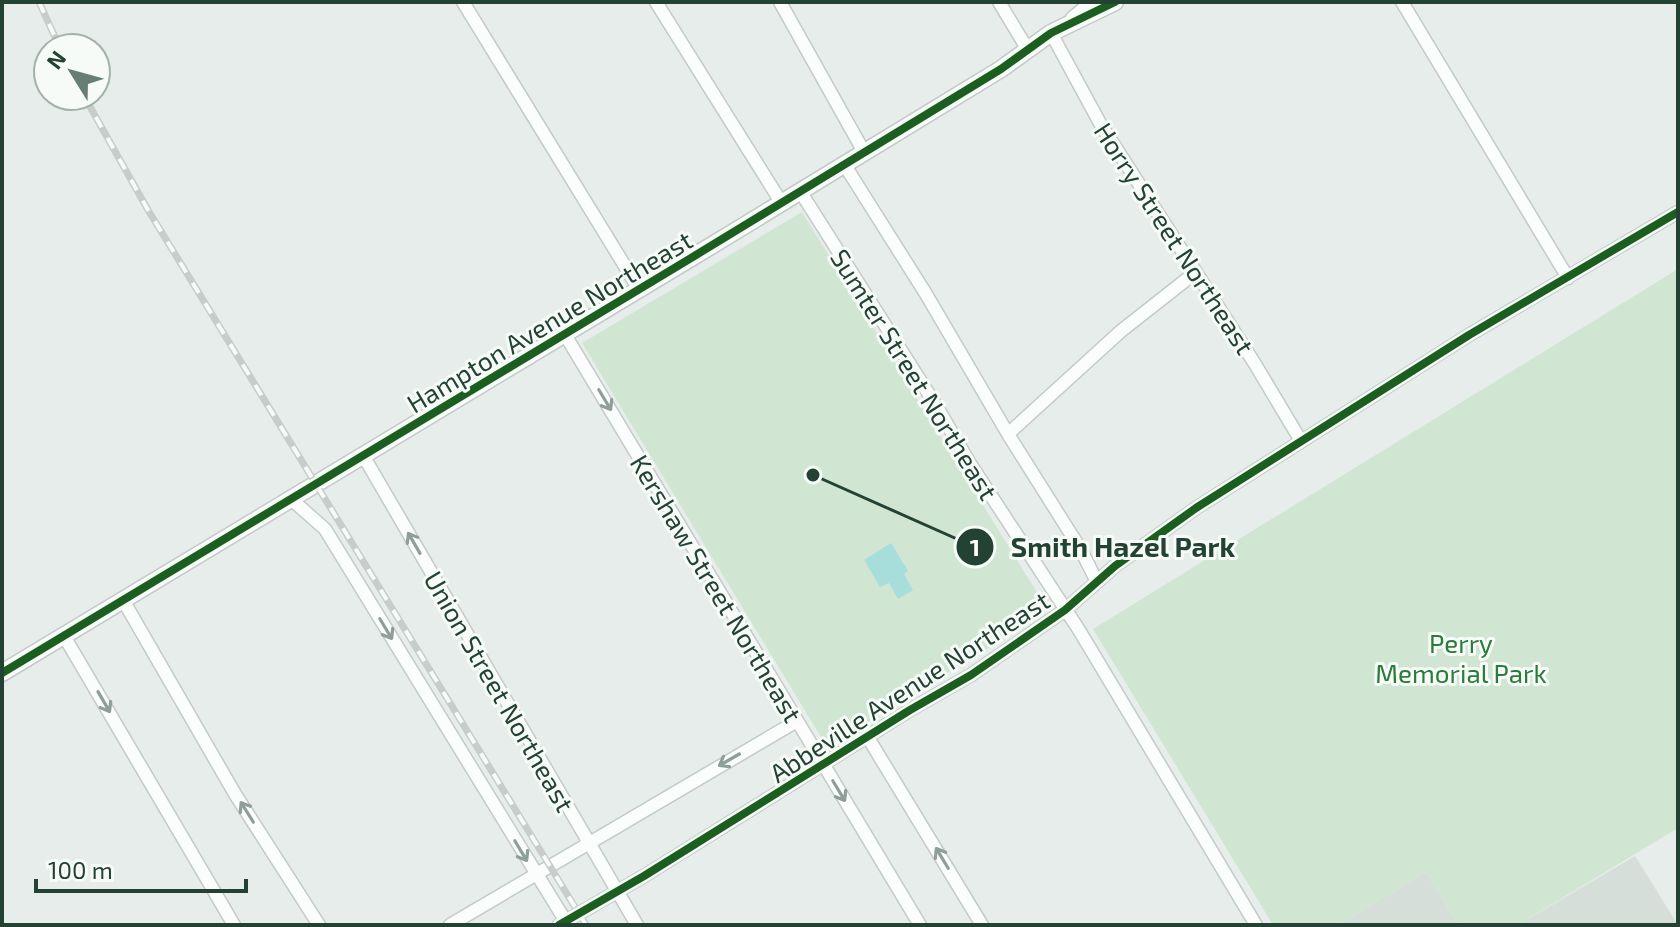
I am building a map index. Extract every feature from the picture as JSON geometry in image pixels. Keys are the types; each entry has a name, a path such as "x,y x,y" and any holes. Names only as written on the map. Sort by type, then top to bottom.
{"street":[{"path":"463,2 639,289"},
{"path":"656,2 781,202"},
{"path":"780,2 864,152"},
{"path":"999,2 1028,50"},
{"path":"1051,33 1091,2"},
{"name":"Hampton Avenue Northeast","path":"2,673 864,152 1051,33 1115,2"},
{"path":"1402,2 1568,278"},
{"name":"Horry Street Northeast","path":"1051,33 1101,125 1301,441"},
{"name":"Sumter Street Northeast","path":"844,164 1081,550 1097,582"},
{"name":"Sumter Street Northeast","path":"800,191 1065,610 1256,925"},
{"name":"Abbeville Avenue Northeast","path":"564,924 971,675 1065,610 1097,582 1196,508 1469,335 1678,212"},
{"path":"1008,434 1121,331 1196,272"},
{"name":"Kershaw Street Northeast","path":"564,333 920,925"},
{"name":"Union Street Northeast","path":"364,457 637,925"},
{"path":"291,499 325,529 564,924"},
{"path":"123,600 235,794 319,925"},
{"path":"64,636 234,925"},
{"name":"Abbeville Avenue Northeast","path":"450,925 797,721"},
{"path":"867,736 982,925"}],"shaded area":[{"path":"1635,856 1678,925 1518,925"},
{"path":"1426,872 1459,925 1338,925"}],"green space":[{"path":"802,212 1046,607 1013,633 827,747 582,343"},
{"name":"Perry Memorial Park","path":"1678,269 1678,828 1518,925 1459,925 1426,872 1338,925 1273,925 1093,629"}],"water":[{"path":"891,543 908,571 904,574 913,590 898,599 889,583 880,587 864,560"}],"railway":[{"path":"39,2 53,32"},
{"path":"93,112 148,210 586,925"}],"cycle path":[{"path":"2,673 1001,69 1051,33 1115,2"},
{"path":"559,925 971,675 1065,610 1115,566 1196,508 1469,335 1678,212"}],"place":[{"name":"Smith Hazel Park","path":"813,475"}]}
